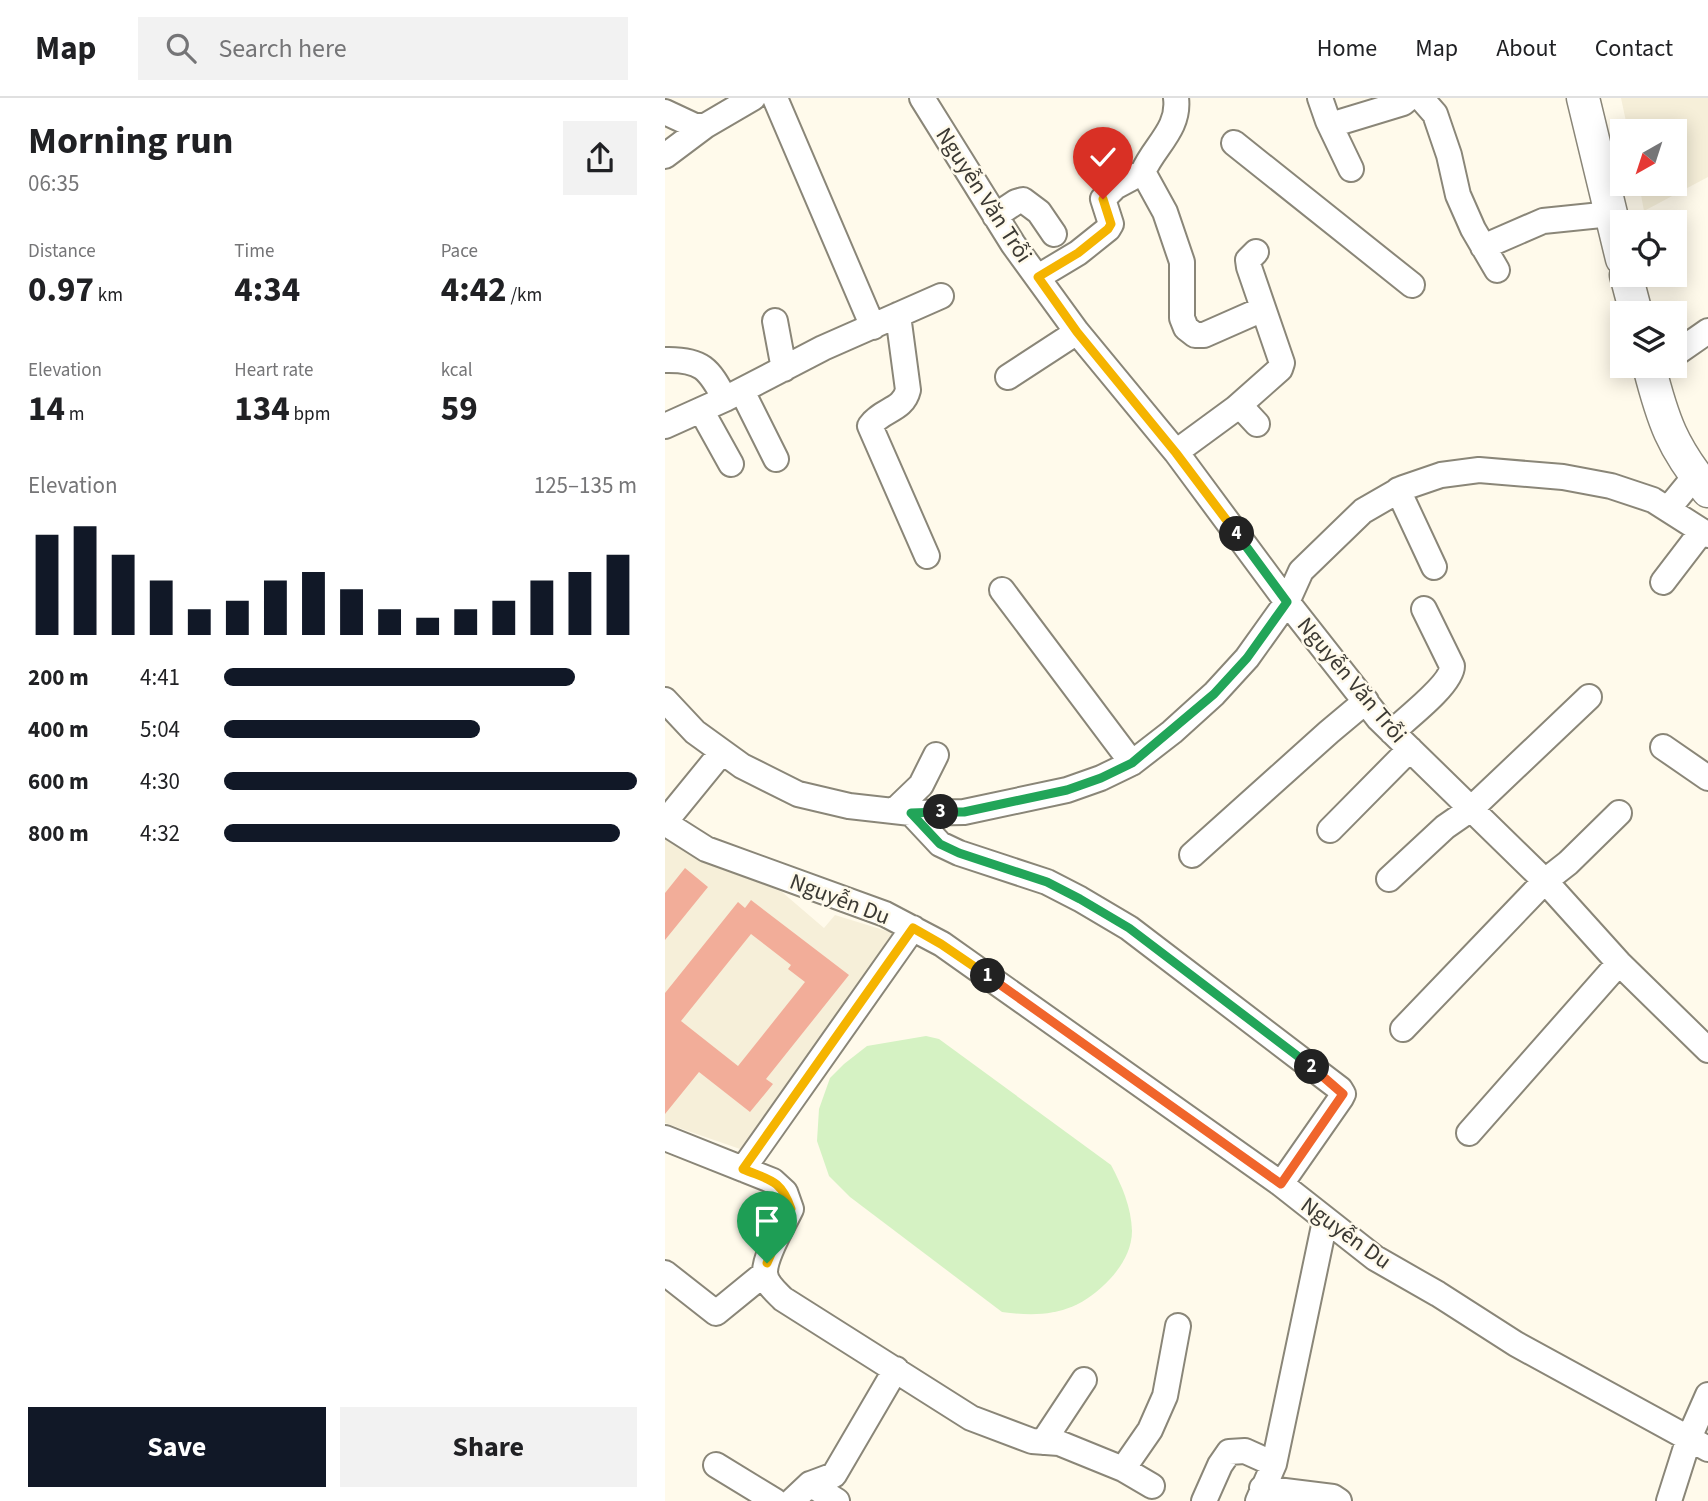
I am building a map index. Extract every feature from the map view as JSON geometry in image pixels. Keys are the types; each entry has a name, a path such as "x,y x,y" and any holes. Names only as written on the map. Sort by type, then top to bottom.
{"main road":[{"path":"1583,98 1610,210"},
{"path":"1659,378 1662,417 1674,444 1702,484"}],"street":[{"path":"665,156 705,125 753,98"},
{"path":"775,98 873,327"},
{"name":"Nguyễn Văn Trỗi","path":"922,98 995,216 1077,332 1176,453 1287,602 1366,701 1401,741 1545,881 1619,963 1708,1050"},
{"path":"1038,277 1078,253 1108,229 1111,224 1103,199 1115,187 1143,172 1175,119 1178,109 1176,98"},
{"path":"1324,109 1334,124 1403,103 1409,98"},
{"path":"1421,98 1435,114 1449,155 1458,195 1496,270"},
{"path":"1324,109 1350,170"},
{"path":"665,112 695,126 705,125"},
{"path":"1234,143 1412,285"},
{"path":"1143,172 1165,212 1182,262 1182,318 1186,328 1195,335 1204,335 1263,309"},
{"path":"995,216 1023,200 1039,212 1054,234"},
{"path":"1483,247 1543,221 1610,214"},
{"path":"1176,453 1236,408 1280,369 1282,363 1248,260 1256,252"},
{"path":"665,426 941,296"},
{"path":"898,315 908,390 906,398 877,417 870,426 927,556"},
{"path":"775,321 784,369"},
{"path":"1687,345 1708,331"},
{"path":"1008,377 1077,332"},
{"path":"665,360 690,361 711,372 733,395 776,459"},
{"path":"1236,408 1244,410 1257,424"},
{"path":"701,410 731,464"},
{"path":"665,700 695,732 722,752 742,766 798,794 849,806 902,812 964,812 1067,790 1132,763 1214,694 1247,658 1287,602 1301,571 1363,512 1398,490 1441,475 1479,470 1563,477 1611,486 1653,500 1705,533 1663,582"},
{"path":"1668,509 1702,484"},
{"path":"1398,490 1434,567"},
{"path":"1002,590 1132,763"},
{"path":"1330,830 1401,741 1452,671 1424,609"},
{"path":"1389,879 1445,827 1471,809 1589,697"},
{"path":"1192,855 1366,701"},
{"path":"1663,747 1708,778"},
{"path":"665,823 722,752"},
{"path":"902,812 921,785 936,755"},
{"path":"902,812 940,844 959,853 1047,882 1129,928 1340,1089 1343,1094 1341,1098 1281,1184"},
{"path":"1403,1029 1545,881 1568,863 1619,813"},
{"name":"Nguyễn Du","path":"665,823 706,849 885,914 941,944 1281,1184 1375,1258 1516,1344 1698,1444"},
{"path":"743,1169 913,928"},
{"path":"1469,1133 1619,963"},
{"path":"665,1138 773,1181 785,1192 791,1209 765,1273 770,1286 783,1299 971,1418 1021,1438 1059,1443 1123,1469 1152,1486"},
{"path":"1325,1221 1274,1464 1260,1494 1333,1497 1339,1501"},
{"path":"665,1273 716,1313 765,1273"},
{"path":"1123,1469 1150,1430 1164,1396 1178,1326"},
{"path":"801,1493 834,1475 896,1369"},
{"path":"1043,1442 1084,1380"},
{"path":"1669,1501 1698,1444 1708,1395"},
{"path":"1204,1501 1220,1465 1229,1452 1245,1451 1274,1464"},
{"path":"716,1465 775,1501"},
{"path":"801,1493 837,1501"}],"shaded area":[{"path":"1621,98 1708,98 1708,177 1687,188 1687,119 1625,119"},
{"path":"1641,196 1672,196 1646,210"},
{"path":"665,835 687,852 782,892 824,928 835,915 893,933 743,1150 665,1123"}],"green space":[{"path":"926,1036 939,1039 1111,1165 1128,1205 1132,1238 1126,1257 1110,1279 1074,1306 1048,1313 1002,1312 850,1197 829,1176 817,1141 819,1109 830,1078 867,1046"}],"building":[{"path":"685,868 708,887 665,940 665,893"},
{"path":"751,900 849,975 766,1079 773,1084 750,1112 699,1072 665,1114 665,993 738,902 745,908","holes":["751,934 791,965 788,969 805,982 738,1066 681,1021"]}],"route":[{"path":"767,1263 791,1209 785,1192 773,1181 743,1169 913,928 941,944 1281,1184 1343,1094 1313,1068 1129,928 1047,882 959,853 940,844 911,813 964,812 1020,801 1067,790 1132,763 1214,694 1247,658 1287,602 1176,453 1112,377 1038,277 1078,253 1108,229 1111,224 1103,199"}]}
